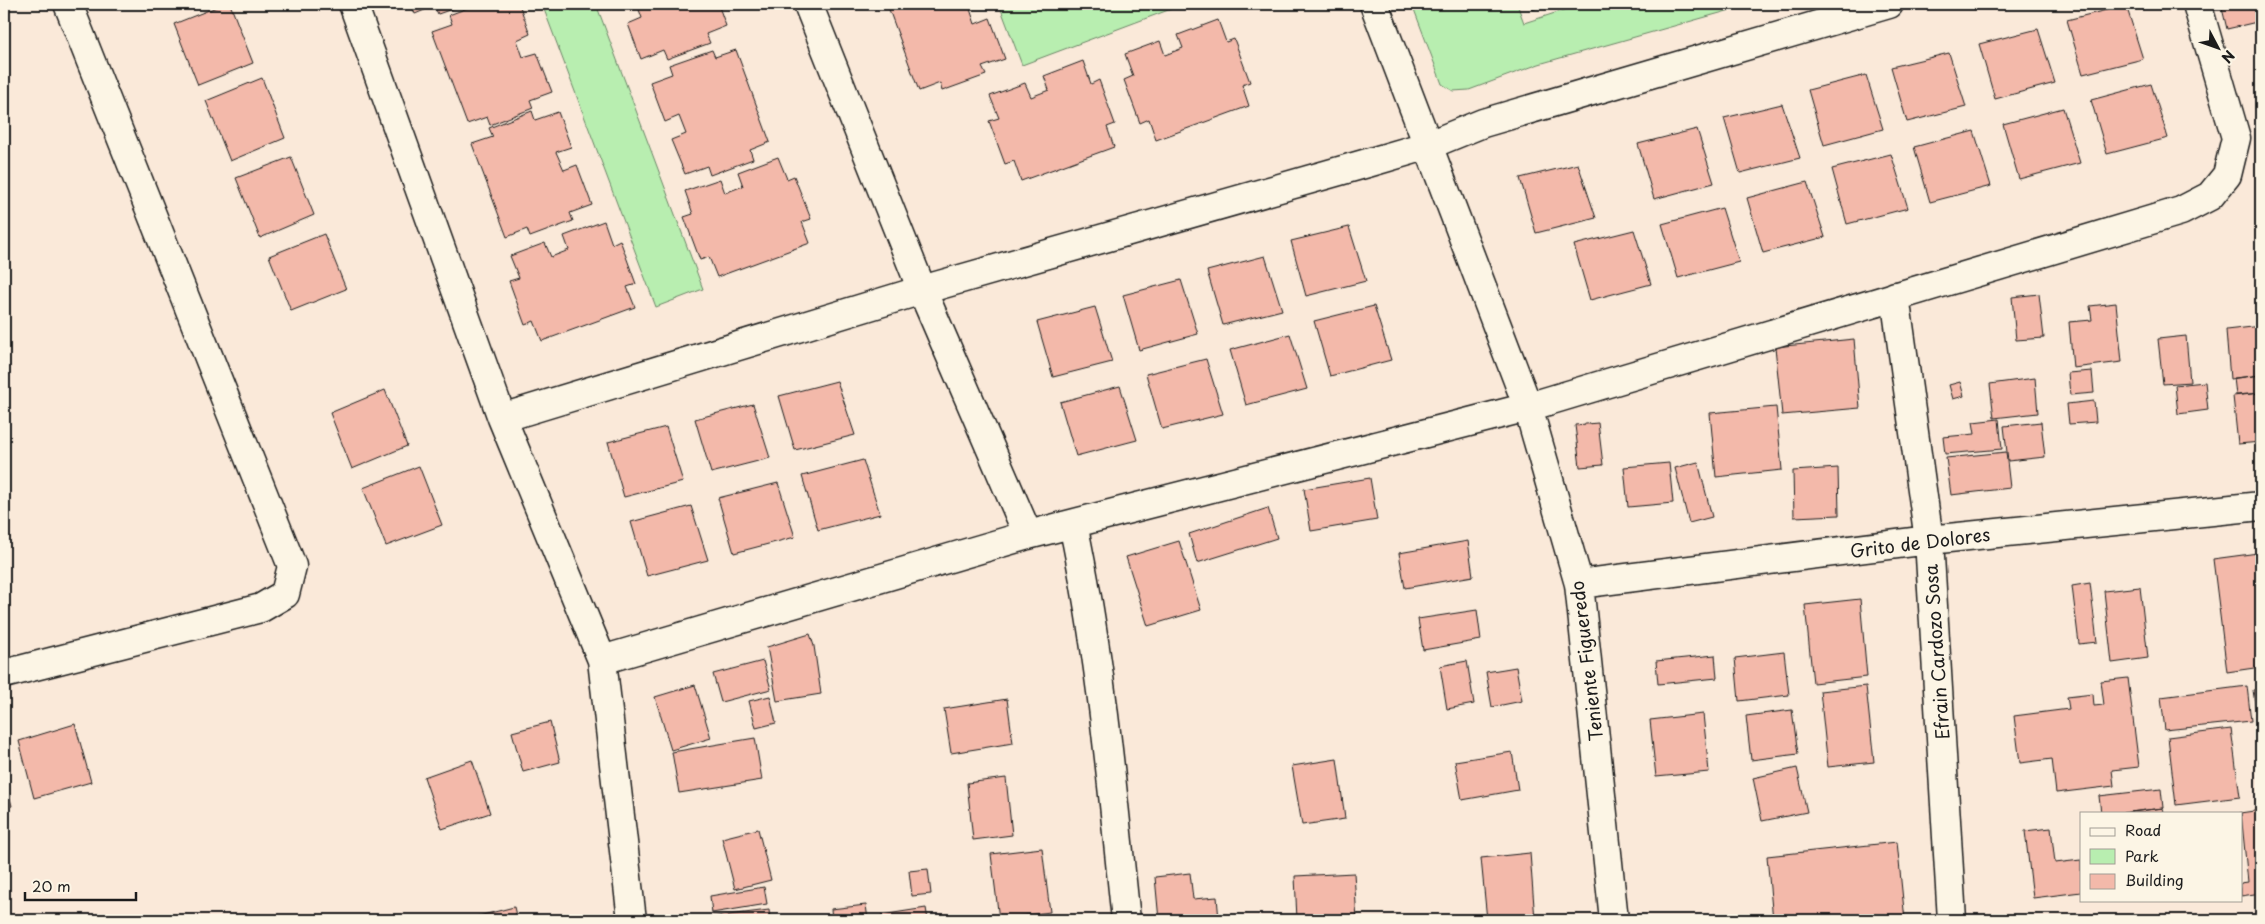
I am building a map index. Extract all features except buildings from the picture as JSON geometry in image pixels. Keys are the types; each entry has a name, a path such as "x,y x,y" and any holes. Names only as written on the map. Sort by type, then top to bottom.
{"street":[{"path":"4,674 261,608 285,594 292,566 68,4"},
{"path":"353,4 502,418 602,660 632,920"},
{"path":"808,4 922,290 1028,535"},
{"name":"Teniente Figueredo","path":"1374,4 1528,407 1579,584 1614,920"},
{"path":"502,418 922,290 1428,144 1483,123 1889,4"},
{"path":"602,660 1028,535 1528,407 2181,211 2210,196 2227,175 2236,138 2198,4"},
{"name":"Efrain Cardozo Sosa","path":"1895,296 1929,540 1952,920"},
{"name":"Grito de Dolores","path":"1579,584 1929,540 2261,506"},
{"path":"1074,524 1086,580 1102,685 1126,920"}],"green space":[{"path":"542,4 596,4 703,289 656,307"},
{"path":"999,4 1169,4 1171,9 1022,65"},
{"path":"1412,4 1517,4 1524,23 1583,4 1752,4 1539,64 1469,90 1453,91 1442,84"}]}
